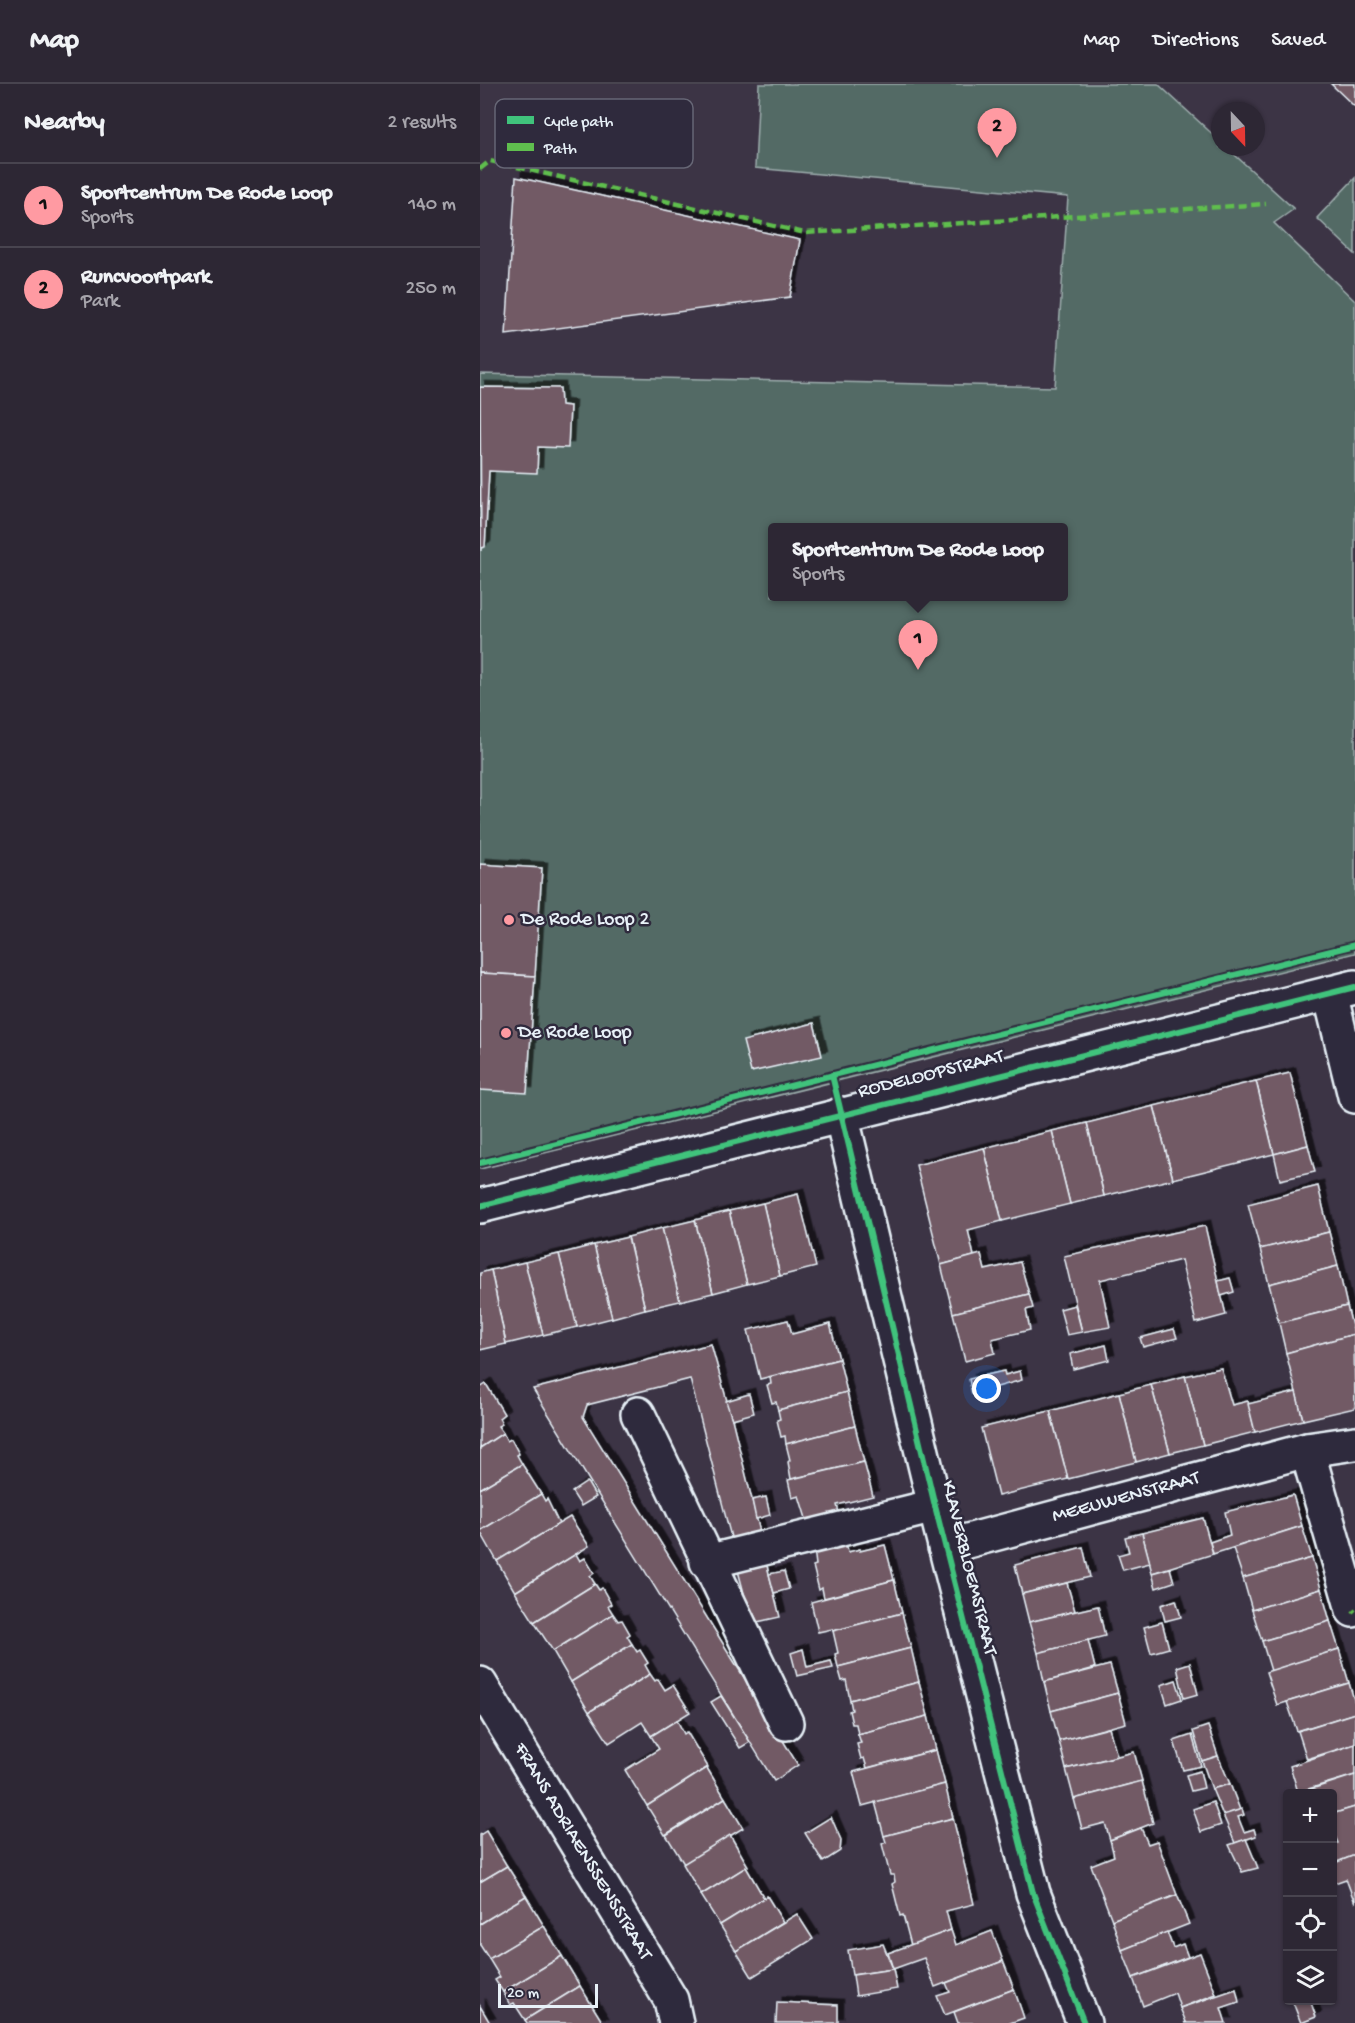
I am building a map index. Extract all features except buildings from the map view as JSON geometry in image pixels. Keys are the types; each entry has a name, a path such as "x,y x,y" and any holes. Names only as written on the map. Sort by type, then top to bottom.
{"street":[{"path":"1343,990 1355,1096"},
{"name":"RODELOOPSTRAAT","path":"480,1206 1343,990"},
{"name":"KLAVERBLOEMSTRAAT","path":"841,1114 945,1547 1033,1893 1084,2023"},
{"path":"638,1414 786,1723"},
{"name":"MEEUWENSTRAAT","path":"945,1547 1307,1450 1355,1443"},
{"path":"1307,1450 1353,1610"},
{"path":"707,1562 935,1506"},
{"name":"FRANS ADRIAENSSENSSTRAAT","path":"480,1684 671,2000 676,2023"}],"green space":[{"path":"759,84 1158,84 1211,133 1211,156 1236,156 1294,209 1274,223 1355,301 1355,953 480,1169 480,374 1055,387 1068,197 755,168"},
{"path":"1355,178 1355,254 1317,218"}],"marked path":[{"path":"480,169 490,161 495,162"},
{"path":"521,168 805,233 1266,204"}],"cycle path":[{"path":"480,1163 1355,945"},
{"path":"480,1206 1355,987"},
{"path":"832,1075 935,1506 1033,1893 1084,2023"}],"place":[{"name":"Runcvoortpark","path":"997,158"},
{"name":"Sportcentrum De Rode Loop","path":"918,670"},
{"name":"De Rode Loop 2","path":"509,920"},
{"name":"De Rode Loop","path":"506,1033"}]}
